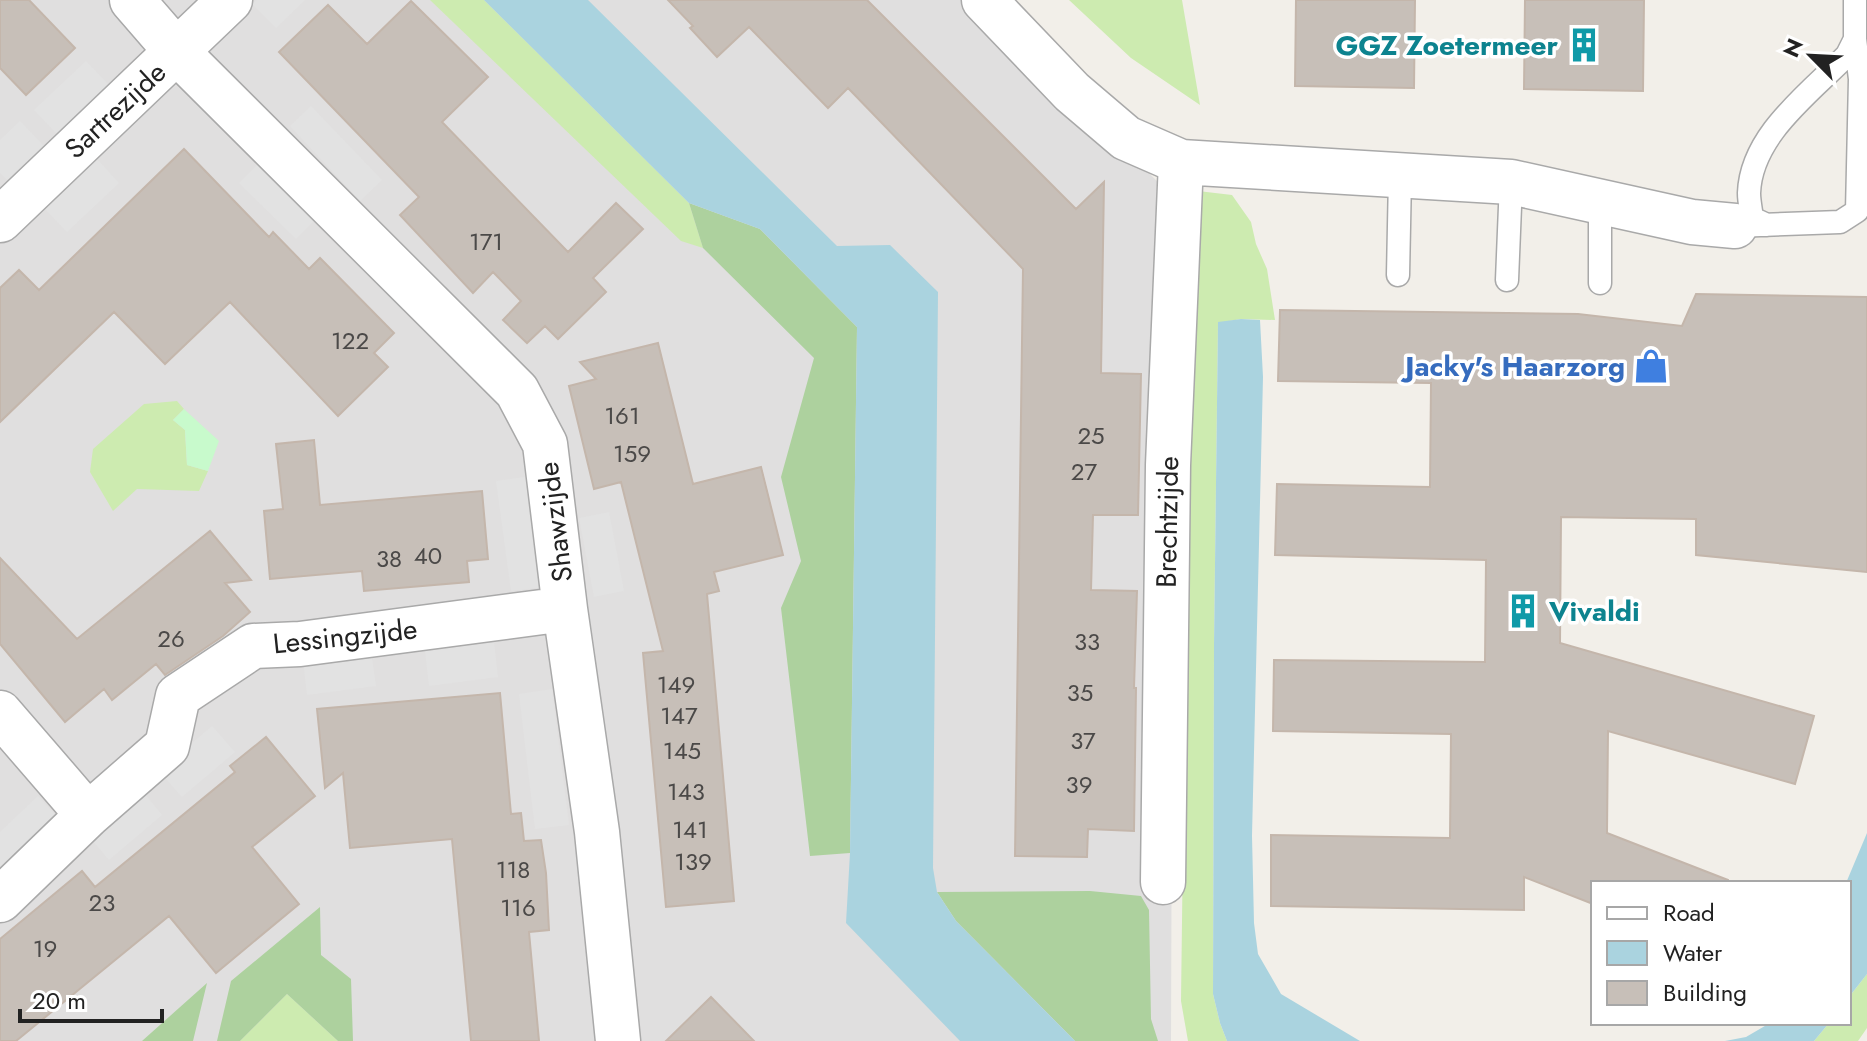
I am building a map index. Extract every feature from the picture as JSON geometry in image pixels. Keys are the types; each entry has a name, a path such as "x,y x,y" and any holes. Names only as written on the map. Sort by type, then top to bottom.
{"street":[{"name":"Shawzijde","path":"132,0 177,52 517,391 545,444 597,832 618,1041"},
{"name":"Sartrezijde","path":"0,220 230,0"},
{"path":"984,0 1072,92 1126,138 1181,162 1511,182 1692,222 1751,225"},
{"name":"Brechtzijde","path":"1163,882 1168,465 1181,162"},
{"name":"Lessingzijde","path":"0,900 88,815 167,746 178,696 253,646 300,644 565,609"},
{"path":"0,713 88,815"}],"lane":[{"path":"1855,0 1855,39 1860,79 1857,211 1840,222 1751,225 1749,191 1760,152 1773,130 1847,55 1855,39"},
{"path":"1398,275 1400,177"},
{"path":"1507,280 1511,182"},
{"path":"1600,200 1600,283"}],"shaded area":[{"path":"0,0 975,0 1174,198 1171,1041 0,1041"},
{"path":"257,0 305,0 276,28 252,4"},
{"path":"86,61 109,85 57,134 34,110"},
{"path":"311,106 382,180 360,201 290,126"},
{"path":"20,121 44,146 7,180 0,173 0,140"},
{"path":"96,158 119,183 67,232 44,208"},
{"path":"261,161 317,218 296,239 239,183"},
{"path":"531,476 545,587 511,591 496,481"},
{"path":"609,512 624,591 594,597 579,518"},
{"path":"494,642 498,677 429,686 425,651"},
{"path":"371,651 376,686 307,695 303,660"},
{"path":"552,689 569,825 535,829 519,694"},
{"path":"212,726 235,752 182,797 159,771"},
{"path":"140,788 162,815 109,860 87,834"},
{"path":"38,796 59,819 0,876 0,832"}],"green space":[{"path":"430,0 484,0 689,203 703,248 681,241"},
{"path":"1069,0 1182,0 1200,105 1131,58"},
{"path":"1198,191 1232,195 1251,222 1267,269 1275,320 1241,319 1218,323 1213,994 1227,1041 1188,1041 1181,1001 1191,204"},
{"path":"689,203 760,229 857,327 850,853 810,856 781,608 801,561 781,477 814,358 703,248"},
{"path":"177,401 184,409 173,420 185,430 187,465 208,471 199,491 137,489 113,511 90,472 93,449 144,404"},
{"path":"184,409 219,441 208,471 187,465 185,430 173,420"},
{"path":"1090,891 1141,896 1149,910 1151,1019 1158,1041 1075,1041 956,921 937,892"},
{"path":"320,907 321,955 351,979 353,1041 338,1041 287,994 240,1041 217,1041 231,981"},
{"path":"1867,974 1867,1028 1858,1041 1814,1041 1827,1025 1851,1025 1851,994"},
{"path":"207,983 193,1041 142,1041"},
{"path":"287,994 338,1041 240,1041"}],"water":[{"path":"484,0 588,0 837,246 890,245 938,292 933,868 937,892 956,921 1075,1041 960,1041 846,923 850,853 857,327 760,229 689,203"},
{"path":"1260,320 1263,377 1252,836 1254,923 1258,954 1281,994 1360,1041 1227,1041 1213,994 1218,322"},
{"path":"1867,833 1867,974 1851,994 1851,881 1847,881"},
{"path":"1767,1025 1827,1025 1814,1041 1725,1041 1746,1037"}],"building":[{"path":"0,0 29,0 75,48 26,95 0,68"},
{"path":"668,0 867,0 1076,209 1104,182 1101,373 1141,374 1138,515 1093,515 1091,590 1137,591 1134,831 1088,829 1087,857 1015,856 1023,269 848,88 828,108 749,27 717,57"},
{"name":"GGZ Zoetermeer","path":"1296,0 1415,0 1414,88 1295,86"},
{"name":"GGZ Zoetermeer","path":"1525,0 1644,0 1643,91 1524,89"},
{"path":"411,1 488,77 442,122 568,252 616,203 643,229 593,278 606,292 558,339 545,326 527,343 503,320 521,301 493,272 473,293 400,215 419,197 279,52 328,5 367,44"},
{"path":"184,149 269,237 273,232 309,269 320,258 394,333 374,353 388,367 338,416 230,302 165,364 114,312 0,422 0,288 19,270 39,290"},
{"name":"Vivaldi","path":"1696,294 1867,297 1867,572 1696,555 1696,519 1561,517 1560,643 1814,716 1795,784 1608,731 1607,833 1728,881 1591,881 1591,903 1524,877 1524,910 1271,906 1271,835 1450,838 1451,734 1273,731 1274,660 1485,662 1486,560 1275,555 1277,484 1430,487 1431,383 1278,381 1280,310 1578,314 1682,326"},
{"path":"658,343 693,484 761,467 783,555 714,572 719,591 707,594 734,901 666,907 643,653 663,651 621,482 594,489 569,386 596,379 580,362"},
{"path":"314,440 320,505 482,491 488,559 467,561 469,582 364,591 362,571 270,579 264,511 283,509 276,444"},
{"path":"210,531 251,580 225,583 250,612 223,636 165,675 156,664 112,700 104,689 65,722 0,644 0,558 77,639"},
{"path":"500,693 511,814 521,813 524,841 541,840 546,873 549,930 529,932 539,1041 471,1041 452,839 350,848 343,773 325,788 317,709"},
{"path":"266,737 315,796 252,847 299,904 216,973 169,916 16,1041 0,1041 0,939 82,871 95,887 235,772 230,766"},
{"path":"711,997 754,1041 666,1041"}],"place":[{"name":"GGZ Zoetermeer","path":"1584,45"},
{"name":"Jacky's Haarzorg","path":"1651,366"},
{"name":"Vivaldi","path":"1523,611"}]}
